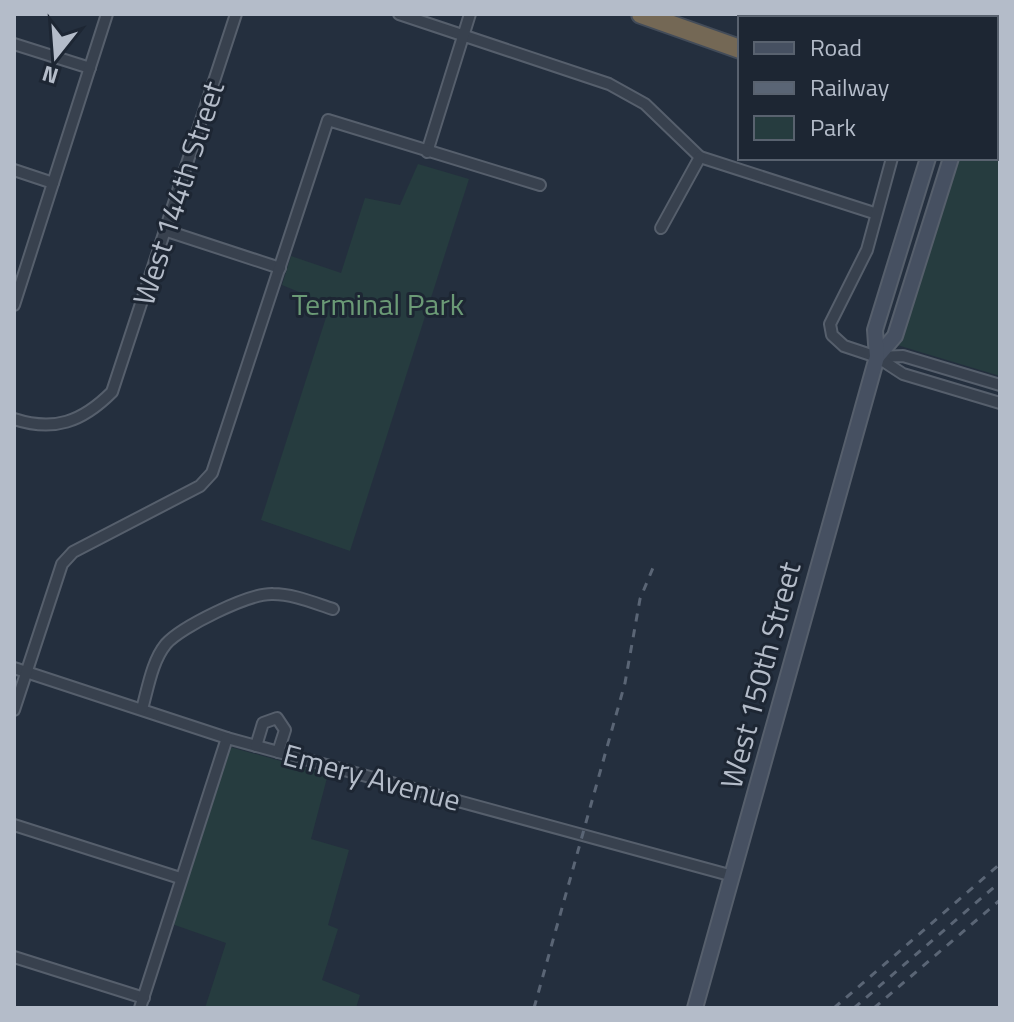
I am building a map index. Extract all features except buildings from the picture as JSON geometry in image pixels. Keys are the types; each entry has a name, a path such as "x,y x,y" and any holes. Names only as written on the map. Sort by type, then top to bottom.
{"highway":[{"path":"641,14 738,48"},
{"path":"678,14 738,35"}],"main road":[{"name":"West 150th Street","path":"695,1008 877,357 875,330 927,160"},
{"name":"West 150th Street","path":"877,357 895,336 950,160"}],"street":[{"path":"15,298 107,14"},
{"name":"West 144th Street","path":"14,419 47,428 66,422 102,402 112,392 236,14"},
{"path":"399,14 609,84 645,104 700,157 874,213"},
{"path":"427,152 470,14"},
{"path":"14,44 90,68"},
{"path":"14,710 62,564 73,552 200,486 212,473 328,120 540,185"},
{"path":"661,228 700,157"},
{"path":"891,160 874,213 867,250 830,329 835,341 877,357 903,374 1000,403"},
{"path":"14,170 53,183"},
{"path":"167,231 280,268"},
{"path":"877,357 903,356 1000,385"},
{"path":"142,709 156,662 165,645 178,634 246,599 271,593 333,609"},
{"name":"Emery Avenue","path":"14,668 227,738 733,876"},
{"path":"256,746 263,723 277,718 285,730 278,752"},
{"path":"14,957 142,1003 227,738"},
{"path":"14,825 180,878"}],"green space":[{"path":"808,14 955,14 954,16"},
{"path":"1000,159 1000,376 897,345 953,160"},
{"name":"Terminal Park","path":"418,164 469,179 350,551 261,520 330,305 282,285 291,256 341,273 365,198 400,205"},
{"path":"230,747 328,774 311,839 349,850 328,925 338,929 322,980 360,995 356,1008 205,1008 226,943 172,924"}],"railway":[{"path":"534,1008 625,683 640,599 655,563"},
{"path":"834,1008 1000,864"},
{"path":"854,1008 1000,882"},
{"path":"874,1008 1000,900"}]}
